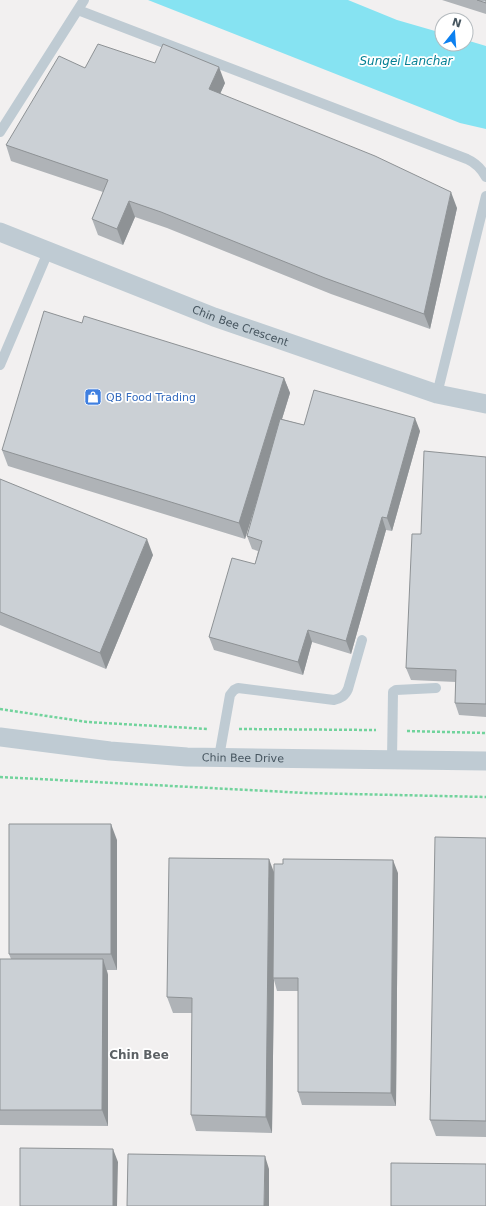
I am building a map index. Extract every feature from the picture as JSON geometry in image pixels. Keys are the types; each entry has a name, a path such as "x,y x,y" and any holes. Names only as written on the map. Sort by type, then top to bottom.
{"street":[{"name":"Chin Bee Crescent","path":"0,232 214,317 437,394 486,404"},
{"name":"Chin Bee Drive","path":"0,737 110,752 187,757 486,760"}],"lane":[{"path":"0,132 84,0"},
{"path":"78,10 467,159 474,162 481,168 486,177"},
{"path":"437,394 486,196"},
{"path":"0,365 48,252"},
{"path":"219,757 230,695 234,690 238,688 334,700 340,698 346,695 362,640"},
{"path":"392,760 393,692 396,690 436,688"}],"path":[{"path":"0,777 306,794 486,797"}],"water":[{"name":"Sungei Lanchar","path":"148,0 348,0 397,20 434,31 434,52 474,52 474,42 486,46 486,129 460,123"}],"building":[{"path":"477,0 486,0 486,3"},
{"path":"98,44 155,63 163,44 219,67 209,89 375,156 451,192 424,314 325,278 161,212 129,201 117,229 92,219 108,180 6,145 59,56 85,68"},
{"path":"44,311 82,323 84,316 284,378 239,523 2,450"},
{"path":"314,390 415,418 387,518 382,517 346,641 308,630 298,662 209,637 232,558 255,564 262,541 247,536 280,419 304,425"},
{"path":"424,451 486,457 486,704 455,703 456,670 406,668 412,534 421,534"},
{"path":"0,479 147,539 100,653 0,612"},
{"path":"9,824 111,824 111,954 9,954"},
{"path":"435,837 486,838 486,1121 430,1120"},
{"path":"169,858 269,859 266,1117 191,1115 192,998 167,997"},
{"path":"283,859 393,860 391,1093 298,1092 298,978 273,978 274,864 283,864"},
{"path":"0,959 103,959 102,1110 0,1110"},
{"path":"20,1148 113,1149 113,1206 20,1206"},
{"path":"128,1154 265,1156 264,1206 127,1206"},
{"path":"391,1163 486,1164 486,1206 391,1206"}],"place":[{"name":"QB Food Trading","path":"93,397"}],"district":[{"name":"Chin Bee","path":"139,1055"}]}
